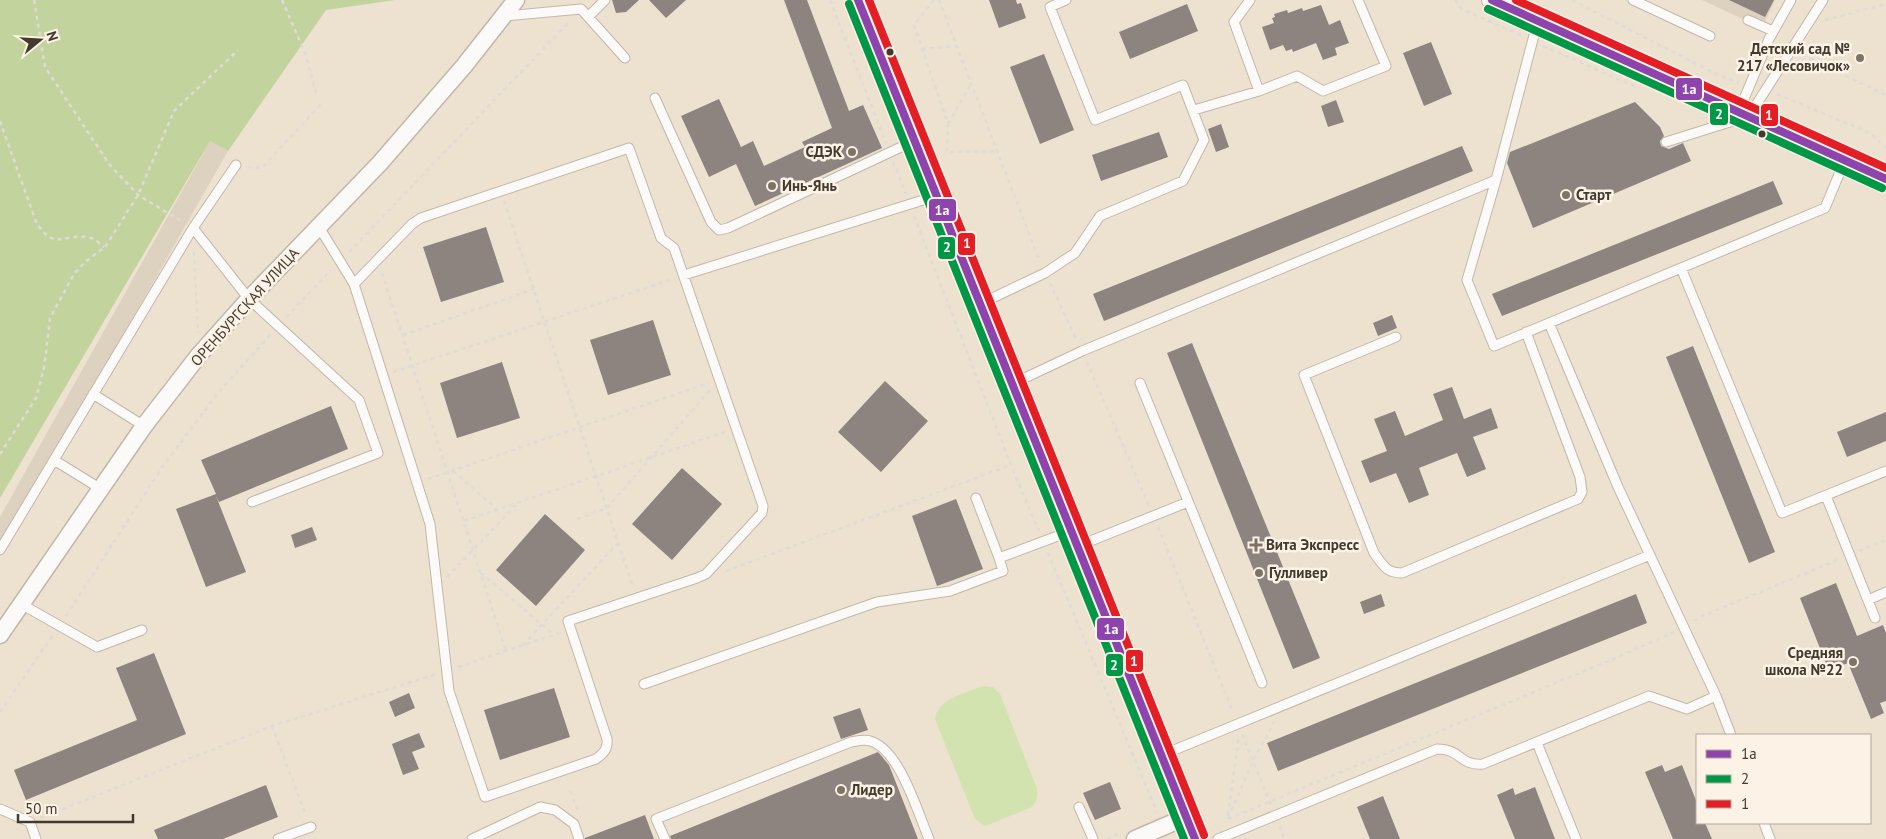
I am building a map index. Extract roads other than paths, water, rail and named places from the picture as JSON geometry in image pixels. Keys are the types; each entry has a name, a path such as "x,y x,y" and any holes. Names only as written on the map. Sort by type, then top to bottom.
{"main road":[{"path":"858,0 1195,839"}],"street":[{"name":"ОРЕНБУРГСКАЯ УЛИЦА","path":"0,635 144,426 199,355 249,299 391,150 464,66 516,0"},
{"path":"1492,0 1886,179"},
{"path":"1136,839 1186,817"}],"lane":[{"path":"588,17 605,0"},
{"path":"980,304 1045,273 1075,253 1100,216 1183,181 1204,140 1184,85 1095,120 1050,7 1066,0"},
{"path":"1250,0 1234,22 1259,91"},
{"path":"1194,110 1259,91 1297,76 1323,91 1386,66 1358,0"},
{"path":"1632,0 1710,36"},
{"path":"1744,114 1750,88 1773,31 1791,0"},
{"path":"1666,142 1744,114 1766,89 1823,0"},
{"path":"505,16 581,9 625,58"},
{"path":"1538,20 1496,180 1467,280 1494,346 1825,208 1845,160"},
{"path":"1748,20 1773,31"},
{"path":"655,98 711,222 719,230 728,228 915,141"},
{"path":"318,227 354,284 430,524 450,691 485,797 596,759 608,747 607,739 568,621 706,574 762,513 763,506 674,248 661,238 629,148 420,218 354,284"},
{"path":"0,550 193,228 236,165"},
{"path":"1012,384 1082,351 1496,180"},
{"path":"684,275 937,196"},
{"path":"193,228 249,299 358,400 378,453 252,502"},
{"path":"1681,268 1782,513 1886,471"},
{"path":"1548,323 1618,487 1716,696 1731,734"},
{"path":"1396,337 1304,375 1374,553 1382,565 1391,573 1402,573 1578,499 1582,492 1580,478 1526,332"},
{"path":"1140,384 1262,684"},
{"path":"93,394 144,426"},
{"path":"54,460 101,489"},
{"path":"1826,496 1875,618"},
{"path":"644,684 877,602 950,591 1004,571 976,498"},
{"path":"999,558 1043,541 1074,538 1153,515 1188,502"},
{"path":"1161,756 1650,555"},
{"path":"1868,600 1886,592"},
{"path":"21,604 96,647 142,630"},
{"path":"1218,839 1437,749 1456,752 1465,762 1473,765 1483,764 1649,696 1687,709 1716,696"},
{"path":"664,839 656,818 851,742 870,740 886,749 900,769 929,839"},
{"path":"1537,743 1576,839"},
{"path":"1079,806 1093,839"},
{"path":"472,839 540,807 555,810 574,824 579,839"},
{"path":"0,810 30,822 36,839"},
{"path":"1764,824 1770,839"},
{"path":"278,839 311,827"}],"place":[{"name":"Детский сад № 217 «Лесовичок»","path":"1860,58"},
{"name":"СДЭК","path":"852,152"},
{"name":"Инь-Янь","path":"772,186"},
{"name":"Старт","path":"1566,195"},
{"name":"Вита Экспресс","path":"1256,545"},
{"name":"Гулливер","path":"1259,573"},
{"name":"Средняя школа №22","path":"1853,662"},
{"name":"Лидер","path":"841,790"}]}
